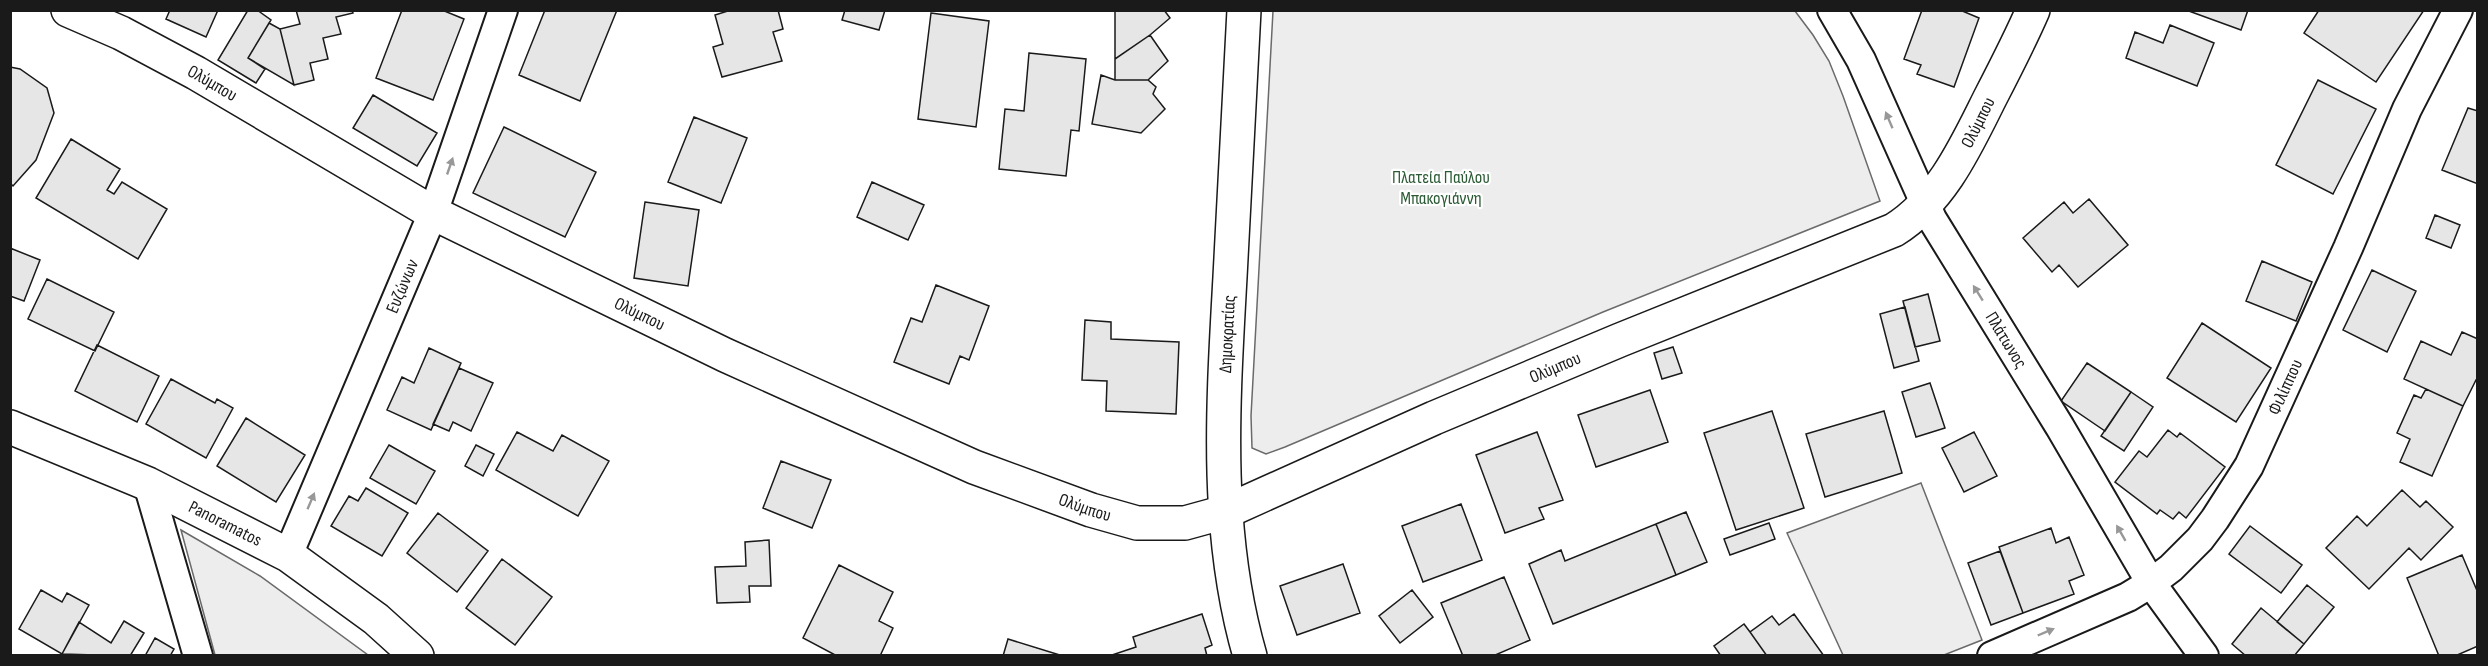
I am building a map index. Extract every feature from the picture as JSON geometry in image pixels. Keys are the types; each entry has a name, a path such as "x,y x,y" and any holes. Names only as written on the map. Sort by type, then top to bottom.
{"street":[{"name":"Ολύμπου","path":"68,10 121,33 196,73 434,213 724,356 1016,484 1137,523 1185,523 1225,512 1444,413 1877,238 1904,224 1925,206 1971,135 2033,10"},
{"name":"Ευζώνων","path":"288,555 434,213 503,10"},
{"name":"Δημοκρατίας","path":"1244,10 1225,365 1225,512 1238,607 1250,656"},
{"name":"Πλάτωνος","path":"1832,10 1869,77 1925,206 2151,583 2204,656"},
{"name":"Φιλίππου","path":"1992,656 2128,597 2170,568 2200,539 2249,466 2344,259 2407,109 2458,10"},
{"name":"Panoramatos","path":"10,427 148,484 288,555 376,619 417,656"},
{"path":"148,484 198,656"}],"shaded area":[{"name":"Πλατεία Παύλου Μπακογιάννη","path":"1273,11 1795,11 1829,61 1880,201 1603,312 1285,447 1266,454 1252,448 1251,416"},
{"path":"1921,483 1982,640 1944,655 1843,655 1787,533"},
{"path":"181,530 260,576 368,655 215,655"}],"building":[{"path":"170,10 218,10 206,37 166,19"},
{"path":"248,10 257,10 271,20 248,58 265,69 256,83 218,60"},
{"path":"296,10 352,10 353,13 336,17 341,34 323,38 328,59 310,63 314,80 294,85 280,29 300,24"},
{"path":"402,10 442,10 464,19 433,100 376,78"},
{"path":"545,10 617,10 580,101 519,75"},
{"path":"731,10 778,10 783,29 773,32 782,61 722,77 713,47 723,44 715,15"},
{"path":"845,10 885,10 879,30 842,20"},
{"path":"1115,10 1164,10 1170,18 1115,59"},
{"path":"1922,10 1960,10 1979,18 1954,87 1917,74 1921,65 1904,59"},
{"path":"2186,10 2248,10 2241,30"},
{"path":"2319,10 2424,10 2376,82 2304,33"},
{"path":"931,13 989,21 976,127 918,119"},
{"path":"269,23 280,29 294,85 248,58"},
{"path":"2170,25 2214,43 2197,86 2126,58 2135,32 2163,43"},
{"path":"1150,35 1168,61 1148,80 1115,80 1115,59"},
{"path":"1029,53 1086,59 1079,131 1071,130 1066,176 999,169 1005,109 1024,111"},
{"path":"10,67 20,69 47,88 54,113 36,160 13,186 10,183"},
{"path":"1101,75 1115,80 1148,80 1156,87 1153,94 1165,109 1141,133 1092,124"},
{"path":"2318,80 2376,109 2333,194 2276,165"},
{"path":"373,95 437,133 417,166 353,128"},
{"path":"2468,108 2478,111 2478,184 2442,170"},
{"path":"694,117 747,138 721,203 668,182"},
{"path":"504,127 596,172 565,237 473,193"},
{"path":"71,139 120,169 107,190 114,194 122,182 167,209 138,259 36,198"},
{"path":"872,182 924,205 908,240 857,217"},
{"path":"2089,199 2128,245 2078,287 2059,265 2052,272 2023,238 2064,202 2073,213"},
{"path":"645,202 699,210 688,286 634,278"},
{"path":"2435,215 2460,225 2451,248 2426,238"},
{"path":"10,248 40,260 24,301 10,296"},
{"path":"2262,261 2312,282 2296,321 2246,301"},
{"path":"2372,270 2416,291 2387,352 2343,330"},
{"path":"47,279 114,312 95,351 28,319"},
{"path":"936,285 989,306 969,360 960,356 949,384 894,362 911,318 922,322"},
{"path":"1928,294 1940,341 1915,347 1903,301"},
{"path":"1905,307 1919,361 1894,368 1880,314"},
{"path":"1085,320 1111,322 1111,339 1179,342 1176,414 1106,411 1107,381 1082,380"},
{"path":"2202,323 2271,368 2236,422 2167,378"},
{"path":"2462,332 2478,339 2478,381 2476,380 2463,406 2404,379 2421,341 2451,355"},
{"path":"97,345 159,376 137,422 75,391"},
{"path":"1673,347 1682,373 1662,379 1654,353"},
{"path":"429,348 461,363 431,430 387,410 402,377 414,383"},
{"path":"2087,363 2131,392 2105,431 2061,401"},
{"path":"459,368 493,383 471,431 453,422 449,431 433,424"},
{"path":"171,379 215,403 217,399 233,408 206,458 146,424"},
{"path":"1930,383 1945,428 1916,437 1902,392"},
{"path":"2426,389 2463,406 2432,476 2400,462 2410,439 2397,433 2414,395 2421,398"},
{"path":"1650,390 1668,442 1596,467 1578,415"},
{"path":"2131,392 2153,407 2124,451 2101,436"},
{"path":"1772,411 1804,508 1736,530 1704,433"},
{"path":"1884,411 1902,473 1825,497 1806,434"},
{"path":"246,418 305,455 276,502 217,466"},
{"path":"2168,430 2177,437 2180,433 2225,467 2186,518 2179,512 2173,519 2160,510 2157,514 2115,482 2139,451 2147,457"},
{"path":"517,432 553,451 562,435 609,461 578,516 496,470"},
{"path":"1537,432 1563,500 1539,508 1544,519 1505,533 1476,455"},
{"path":"1974,432 1997,476 1964,492 1942,448"},
{"path":"389,445 435,471 416,504 370,478"},
{"path":"476,445 494,454 483,476 465,466"},
{"path":"781,461 831,480 812,528 763,508"},
{"path":"366,488 408,513 382,556 331,526 349,496 358,501"},
{"path":"2402,490 2420,507 2426,501 2453,527 2421,560 2409,548 2369,589 2326,548 2357,516 2367,526"},
{"path":"1461,504 1482,560 1423,582 1402,526"},
{"path":"1686,512 1707,562 1676,575 1656,524"},
{"path":"438,513 488,551 457,592 407,553"},
{"path":"1769,523 1775,539 1730,555 1724,539"},
{"path":"1656,524 1676,575 1553,624 1529,564 1561,550 1565,561"},
{"path":"2250,526 2302,565 2281,593 2229,554"},
{"path":"2051,528 2056,543 2069,537 2084,575 2069,581 2074,594 2023,613 1999,547"},
{"path":"769,540 771,586 749,586 750,602 717,603 715,567 746,566 745,542"},
{"path":"2000,551 2023,613 1991,625 1968,563"},
{"path":"2462,555 2478,593 2478,646 2455,656 2439,656 2407,578"},
{"path":"502,559 552,597 515,645 466,608"},
{"path":"1343,564 1360,613 1297,635 1280,586"},
{"path":"839,565 893,592 879,621 893,628 880,656 837,656 803,638"},
{"path":"1504,577 1530,640 1493,656 1463,656 1441,603"},
{"path":"2307,585 2334,607 2304,644 2277,622"},
{"path":"41,590 62,602 67,593 89,605 62,654 19,629"},
{"path":"1412,590 1433,617 1400,643 1379,616"},
{"path":"2261,608 2304,644 2294,656 2246,656 2232,644"},
{"path":"1202,614 1212,645 1205,648 1207,656 1109,656 1136,647 1133,637"},
{"path":"1794,614 1824,656 1767,656 1750,632 1772,616 1779,625"},
{"path":"124,621 144,633 130,656 62,654 79,622 111,643"},
{"path":"1744,624 1767,656 1721,656 1714,646"},
{"path":"155,638 174,649 170,656 145,656"},
{"path":"1008,639 1063,656 1003,656"}]}
